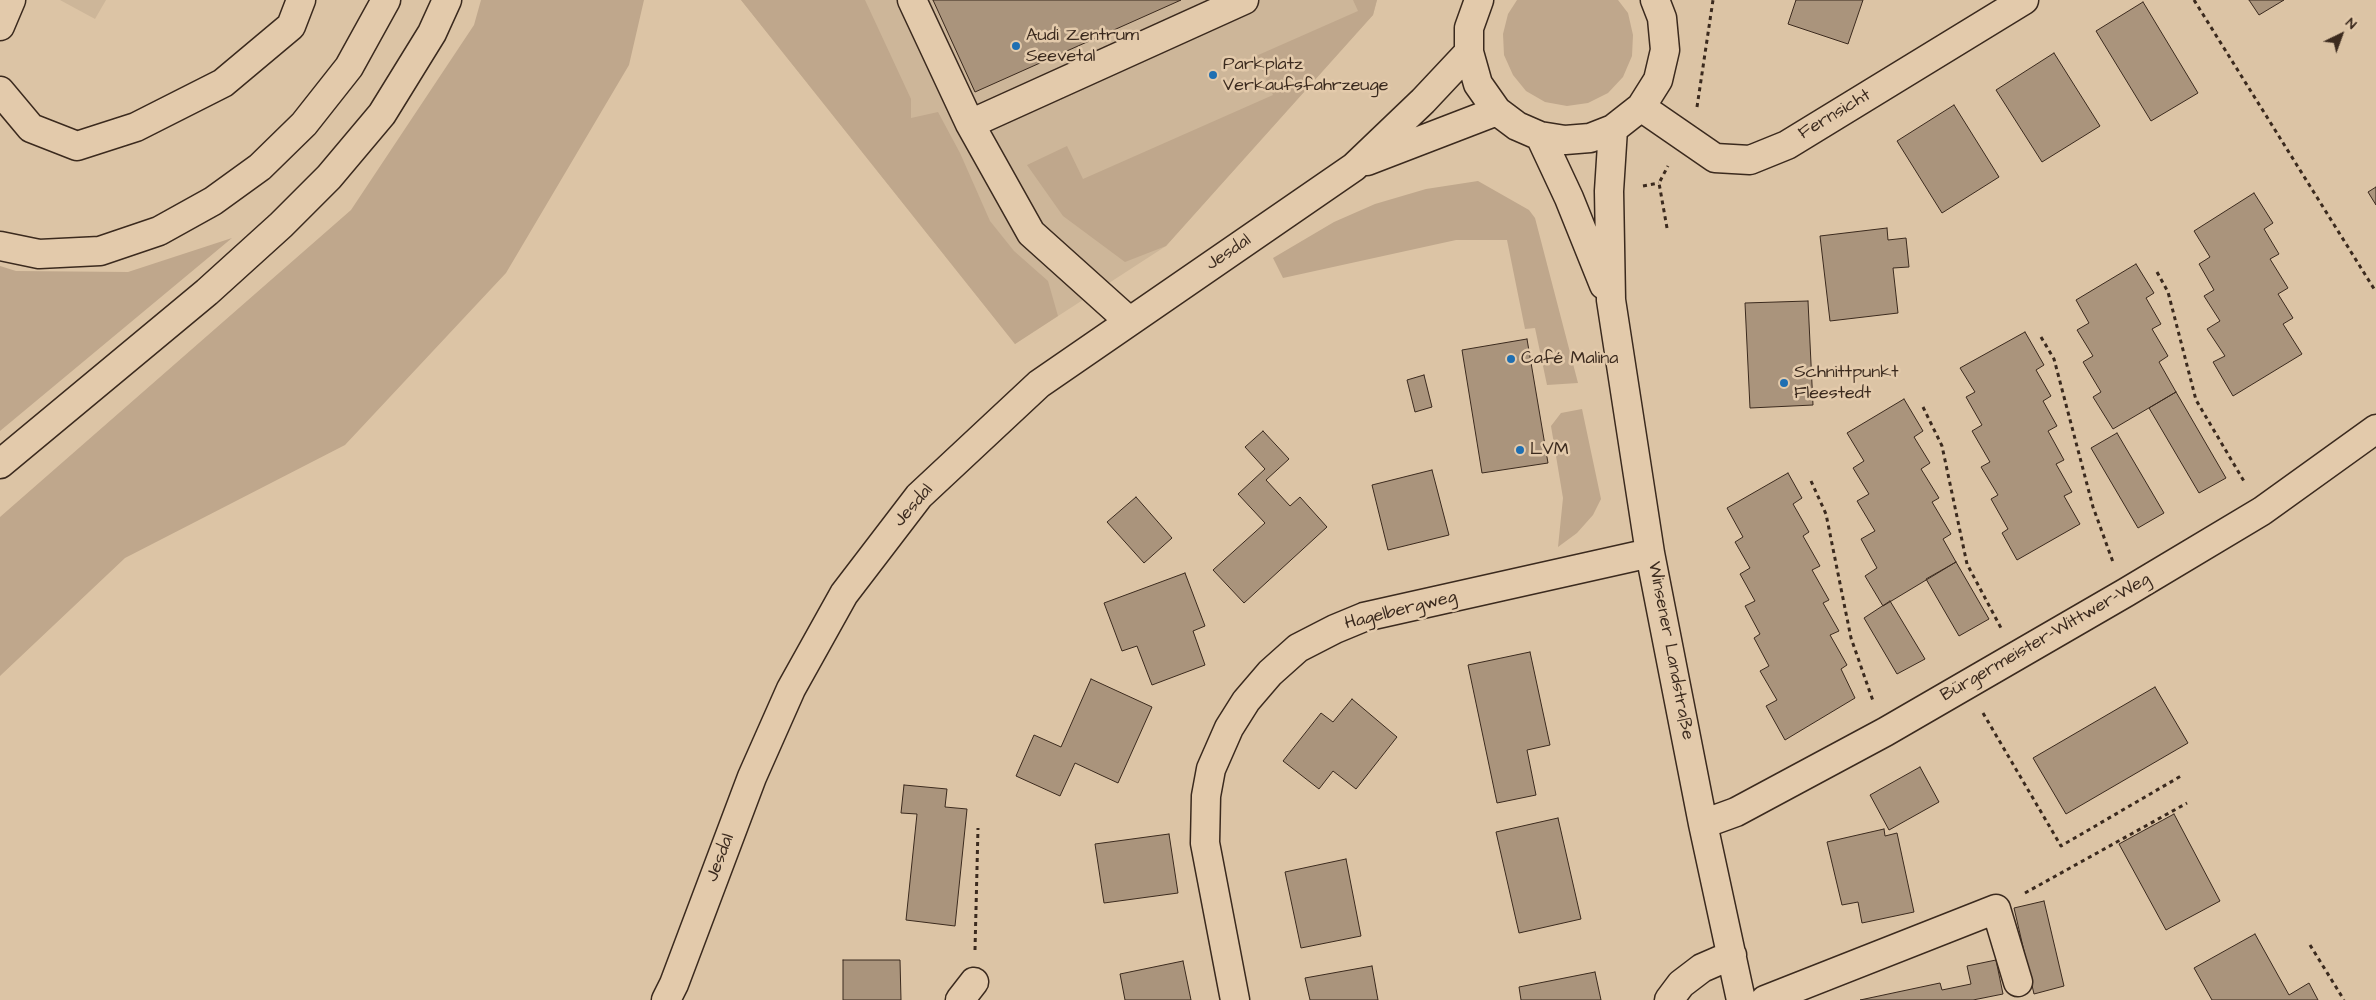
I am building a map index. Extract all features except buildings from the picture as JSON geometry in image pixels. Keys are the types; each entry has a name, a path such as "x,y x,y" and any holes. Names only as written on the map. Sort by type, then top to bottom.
{"main road":[{"path":"0,26 11,0"},
{"path":"0,91 31,128 77,146 136,127 223,83 290,26 301,0"},
{"path":"0,246 39,254 100,251 159,231 213,201 260,167 304,124 350,67 386,0"},
{"path":"0,464 207,292 281,225 329,177 382,114 432,33 447,0"},
{"path":"912,0 970,124 1031,233 1129,321"},
{"path":"970,124 1244,0"},
{"path":"1479,0 1470,28 1469,52 1478,84 1497,112 1517,126 1540,136 1565,140 1590,138 1613,129 1641,107 1658,80 1665,50 1663,6"},
{"name":"Fernsicht","path":"1641,107 1715,158 1750,160 1787,145 2024,0"},
{"name":"Jesdal","path":"666,1000 674,984 752,777 791,689 844,594 919,496 1039,384 1354,167 1423,101 1469,52"},
{"name":"Jesdal","path":"1354,167 1497,112"},
{"name":"Winsener Landstraße","path":"1613,129 1609,192 1611,300 1650,553 1703,824 1741,1000"},
{"name":"Winsener Landstraße","path":"1540,136 1569,198 1611,300"},
{"name":"Bürgermeister-Wittwer-Weg","path":"1703,824 1736,812 1885,732 2125,593 2262,512 2376,428"},
{"name":"Hagelbergweg","path":"1235,1000 1205,843 1206,796 1211,769 1229,728 1246,701 1270,673 1298,648 1335,628 1364,617 1650,553"},
{"path":"1765,1000 1996,909 2018,982"},
{"path":"1669,1000 1681,984 1702,968 1732,955"}],"path":[{"path":"2194,0 2376,292"},
{"path":"2157,272 2168,292 2196,400 2262,512"},
{"path":"2041,337 2054,359 2093,507 2125,593"},
{"path":"1923,407 1942,446 1967,564 2015,656"},
{"path":"1811,481 1826,514 1851,638 1885,732"},
{"path":"1967,684 2061,846 2181,776"},
{"path":"1996,909 2187,803"},
{"path":"967,991 978,828"},
{"path":"2310,945 2344,1000"}],"shaded area":[{"path":"60,0 106,0 95,19"},
{"path":"481,0 644,0 629,65 506,273 345,445 125,558 0,676 0,517 351,210 474,25"},
{"path":"741,0 1377,0 1373,15 1166,246 1015,344"},
{"path":"741,0 865,0 911,99 911,118 938,112 960,153 990,221 1014,251 1048,281 1058,316 1015,344"},
{"path":"1353,0 1377,0 1373,15 1166,246 1125,262 1063,216 1027,165 1067,146 1083,179 1273,95 1256,56 1358,11"},
{"path":"1517,0 1618,0 1628,13 1633,35 1632,56 1623,77 1608,93 1588,103 1567,106 1545,102 1526,91 1513,75 1504,55 1503,34 1508,14"},
{"path":"1478,181 1529,210 1535,218 1578,383 1547,385 1535,328 1525,329 1507,240 1456,240 1283,278 1273,258 1334,222 1375,204 1426,189"},
{"path":"232,238 0,431 0,266 16,271 128,272"},
{"path":"1582,409 1601,499 1593,515 1577,533 1558,547 1563,498 1551,426 1561,413"}],"place":[{"name":"Audi Zentrum Seevetal","path":"1016,46"},
{"name":"Parkplatz Verkaufsfahrzeuge","path":"1213,75"},
{"name":"Café Malina","path":"1511,359"},
{"name":"Schnittpunkt Fleestedt","path":"1784,383"},
{"name":"LVM","path":"1520,450"}]}
